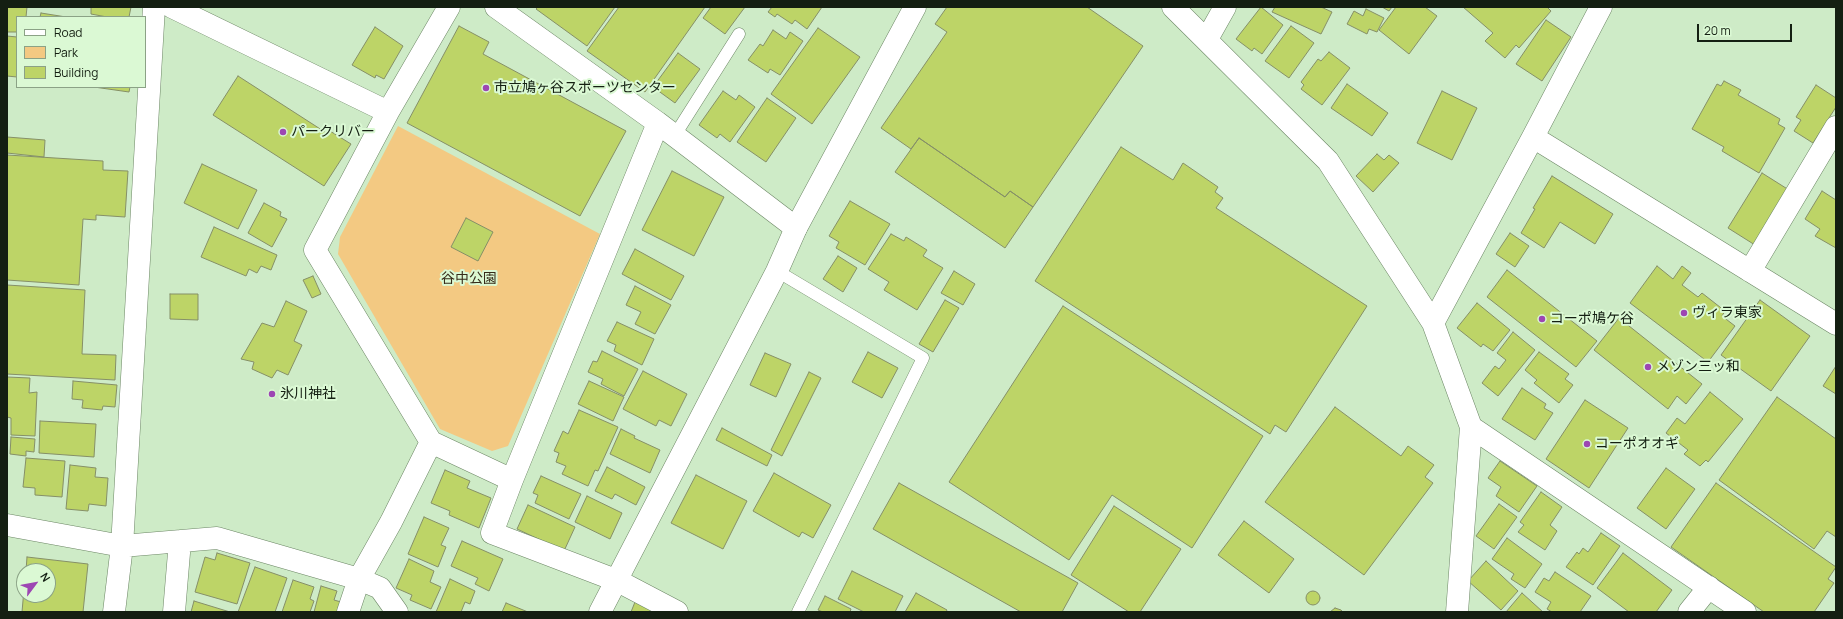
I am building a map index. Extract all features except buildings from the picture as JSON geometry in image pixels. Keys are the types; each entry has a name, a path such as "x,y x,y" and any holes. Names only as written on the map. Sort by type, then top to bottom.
{"street":[{"path":"114,612 122,546 154,7"},
{"path":"172,7 388,112"},
{"path":"449,7 388,112 315,250 431,442 512,480"},
{"path":"496,7 667,129 796,228"},
{"path":"600,612 618,581 777,271 796,228 915,7"},
{"path":"1173,7 1208,39 1328,161 1433,323 1471,427 1460,609"},
{"path":"1208,39 1226,7"},
{"path":"1433,323 1601,7"},
{"path":"1750,271 1836,127"},
{"path":"667,129 512,480 492,533 618,581 677,612"},
{"path":"1533,136 1836,324"},
{"path":"1471,427 1745,612"},
{"path":"348,612 359,579 391,522 431,442"},
{"path":"7,525 122,546 217,538 359,579 380,588 397,612"},
{"path":"174,612 180,541"},
{"path":"1689,612 1709,587"}],"lane":[{"path":"667,129 739,34"},
{"path":"777,271 923,358 798,612"}],"green space":[{"name":"谷中公園","path":"398,126 600,234 508,446 492,451 440,429 338,254 340,237"}],"place":[{"name":"市立鳩ヶ谷スポーツセンター","path":"486,88"},
{"name":"パークリバー","path":"283,132"},
{"name":"ヴィラ東家","path":"1684,313"},
{"name":"コーポ鳩ケ谷","path":"1542,319"},
{"name":"メゾン三ッ和","path":"1648,367"},
{"name":"氷川神社","path":"272,394"},
{"name":"コーポオオギ","path":"1587,444"}]}
